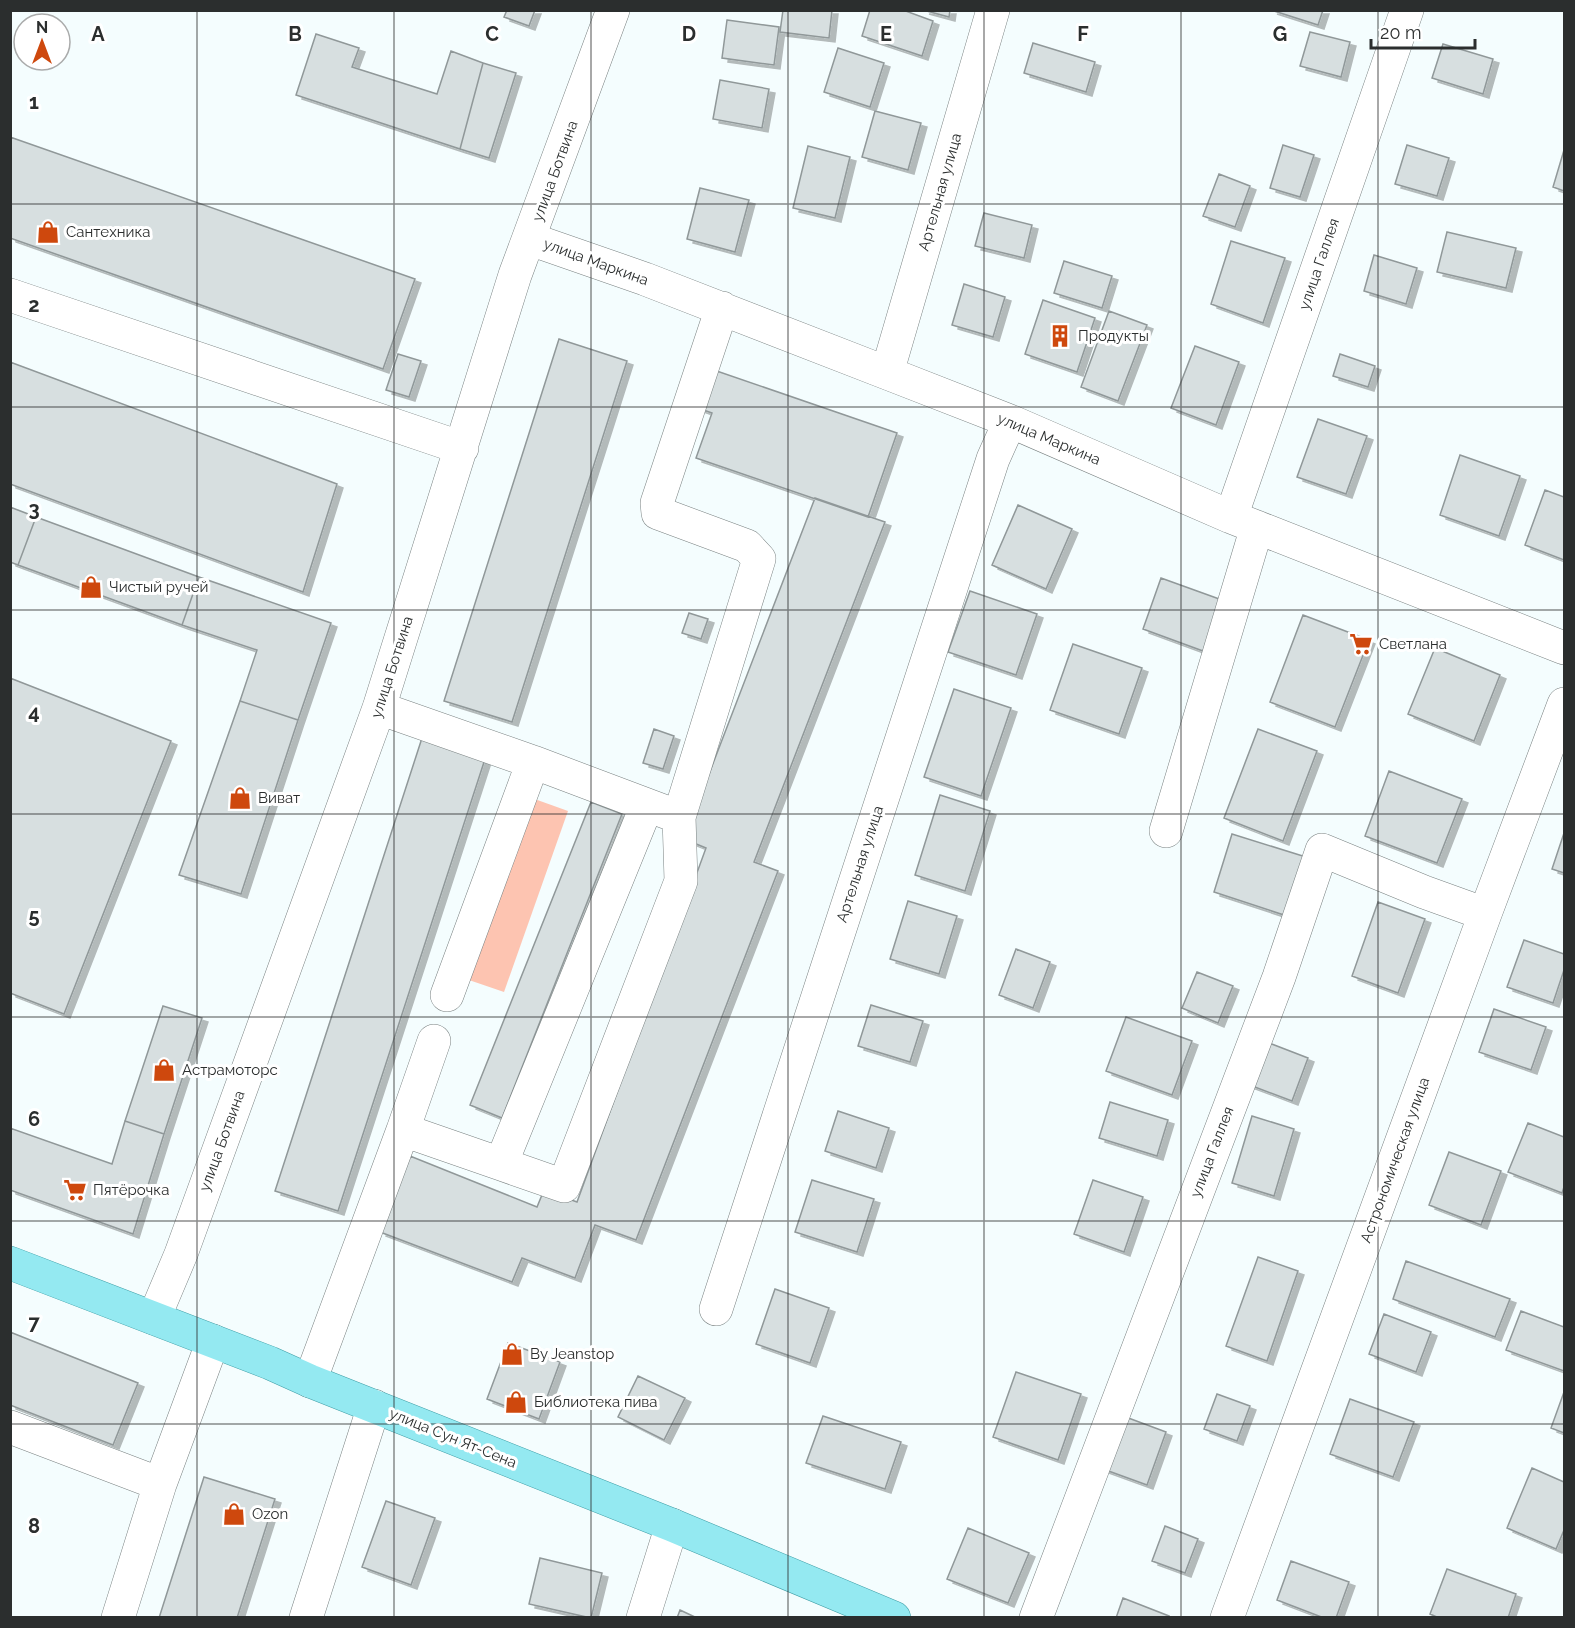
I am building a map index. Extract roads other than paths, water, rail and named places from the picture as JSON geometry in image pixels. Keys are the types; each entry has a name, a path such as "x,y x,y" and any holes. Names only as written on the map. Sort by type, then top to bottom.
{"main road":[{"name":"улица Сун Ят-Сена","path":"10,1263 154,1317 672,1525 894,1617"}],"street":[{"name":"улица Ботвина","path":"154,1317 181,1254 380,708 515,275 614,10"},
{"name":"Артельная улица","path":"887,373 993,10"},
{"name":"улица Галлея","path":"1166,831 1244,522 1407,10"},
{"name":"улица Маркина","path":"530,238 887,373 1010,422 1244,522 1564,648"},
{"path":"10,295 462,448"},
{"path":"403,1130 564,1186 681,881 679,817 759,559 747,546 658,513 657,503 722,309"},
{"name":"Артельная улица","path":"716,1309 993,459 1010,422"},
{"name":"Астрономическая улица","path":"1227,1617 1564,704"},
{"path":"380,708 679,817"},
{"path":"447,995 533,762"},
{"path":"501,1164 647,805"},
{"name":"улица Галлея","path":"1036,1617 1279,977 1322,850 1424,892 1485,914"},
{"path":"310,1381 434,1041"},
{"path":"118,1617 160,1484 213,1341"},
{"path":"306,1617 374,1406"},
{"path":"10,1427 160,1484"},
{"path":"643,1617 672,1525"}],"place":[{"name":"Сантехника","path":"48,232"},
{"name":"Продукты","path":"1060,336"},
{"name":"Чистый ручей","path":"91,587"},
{"name":"Светлана","path":"1361,644"},
{"name":"Виват","path":"240,798"},
{"name":"Астрамоторс","path":"164,1070"},
{"name":"Пятёрочка","path":"75,1190"},
{"name":"By Jeanstop","path":"512,1354"},
{"name":"Библиотека пива","path":"516,1402"},
{"name":"Ozon","path":"234,1514"}]}
